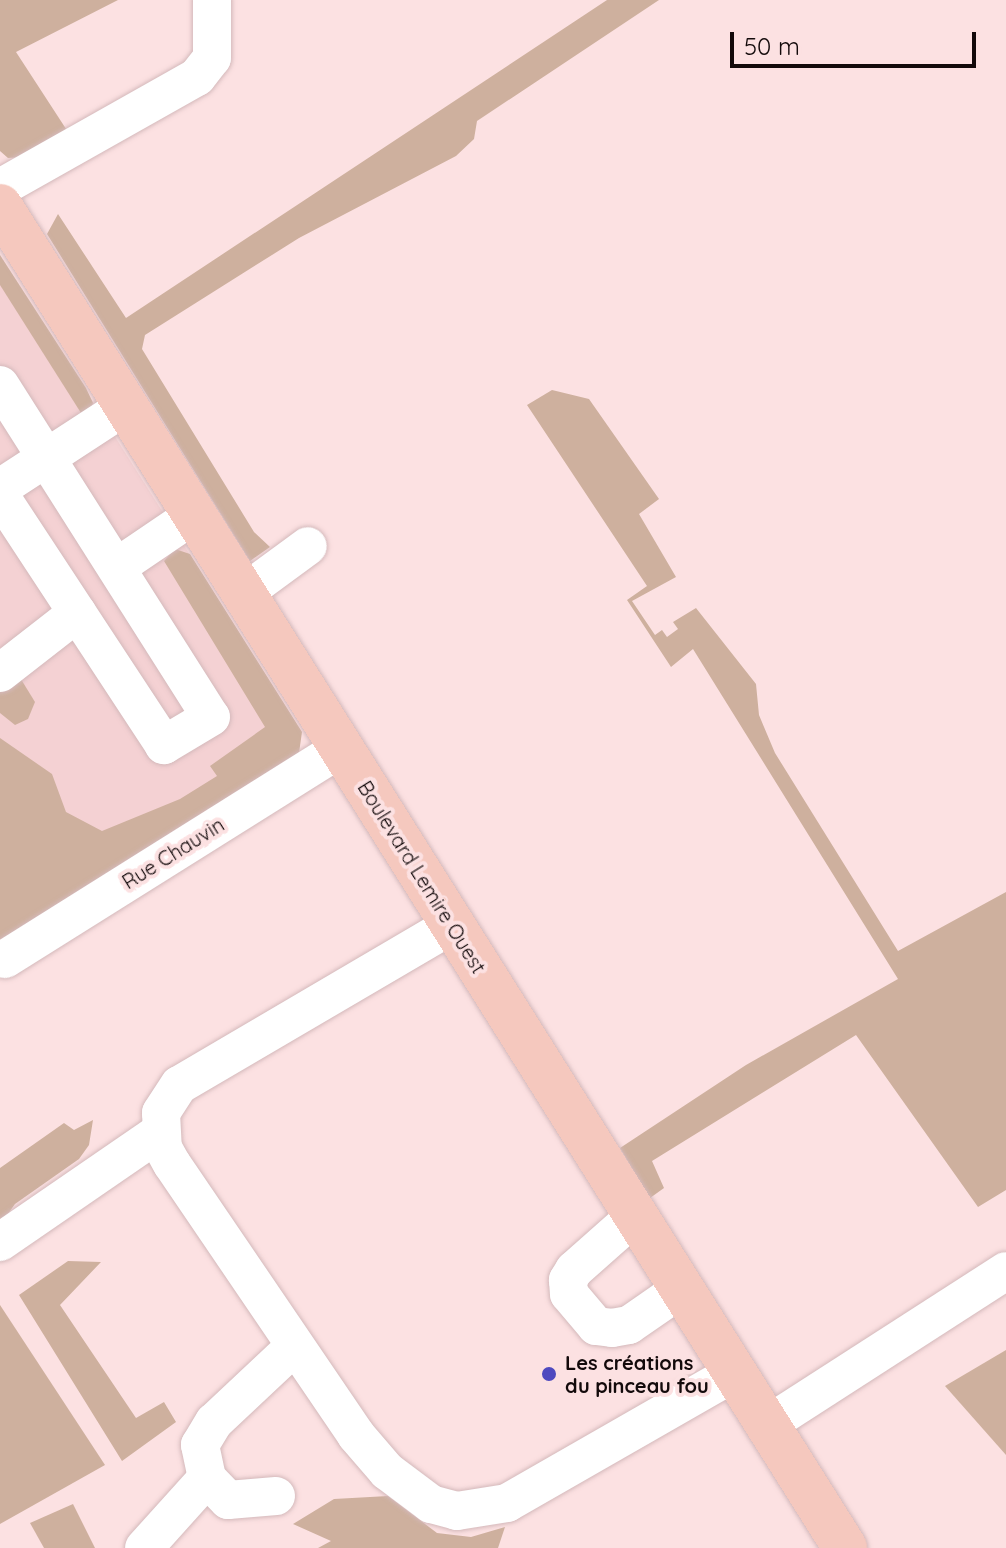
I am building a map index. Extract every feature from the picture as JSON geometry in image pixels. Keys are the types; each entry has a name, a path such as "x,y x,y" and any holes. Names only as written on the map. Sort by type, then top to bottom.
{"main road":[{"name":"Boulevard Lemire Ouest","path":"0,206 845,1548"}],"street":[{"path":"0,188 197,77 212,58 212,0"},
{"path":"0,385 211,717 164,745 0,495"},
{"path":"0,488 126,406"},
{"path":"117,567 195,514"},
{"path":"244,593 308,546"},
{"path":"0,673 77,613"},
{"name":"Rue Chauvin","path":"5,959 342,748"},
{"path":"452,925 179,1085 161,1113 160,1132 172,1164 295,1346 387,1471 411,1493 457,1511 483,1511 548,1483 734,1373"},
{"path":"0,1242 160,1132"},
{"path":"635,1216 574,1270 568,1280 569,1294 596,1326 612,1328 629,1325 681,1289"},
{"path":"767,1425 1006,1271"},
{"path":"276,1496 228,1500 207,1478 200,1445 214,1422 295,1346"},
{"path":"144,1548 207,1478"}],"shaded area":[{"path":"0,0 118,0 16,52 70,135 23,157 8,158 0,151"},
{"path":"607,0 659,0 477,121 474,139 456,156 299,238 145,335 142,349 254,532 270,547 250,561 47,234 58,214 126,318"},
{"path":"0,255 302,732 72,876 0,764"},
{"path":"0,255 86,388 93,403 89,412 81,413 0,285"},
{"path":"552,390 589,399 659,499 639,514 676,577 632,601 655,635 662,630 667,637 678,629 673,622 696,608 756,684 759,715 775,753 898,951 1006,892 1006,1190 978,1207 856,1035 652,1161 664,1188 650,1198 620,1148 746,1065 898,979 693,649 671,667 627,600 647,586 527,405"},
{"path":"175,549 190,554 302,732 299,753 0,945 0,738 52,774 66,812 102,831 180,799 217,776 210,766 265,727 164,561"},
{"path":"19,676 35,702 28,719 15,725 0,713 0,688"},
{"path":"93,1120 89,1145 79,1159 15,1204 0,1225 0,1168 64,1123 74,1130"},
{"path":"68,1261 101,1262 60,1305 136,1418 164,1402 176,1422 122,1461 19,1295"},
{"path":"0,1305 105,1465 0,1524"},
{"path":"1006,1350 1006,1455 945,1386"},
{"path":"388,1496 437,1533 471,1537 505,1527 498,1548 318,1548 331,1541 293,1524 334,1499"},
{"path":"73,1504 95,1548 44,1548 30,1523"}],"place":[{"name":"Les créations du pinceau fou","path":"549,1374"}]}
